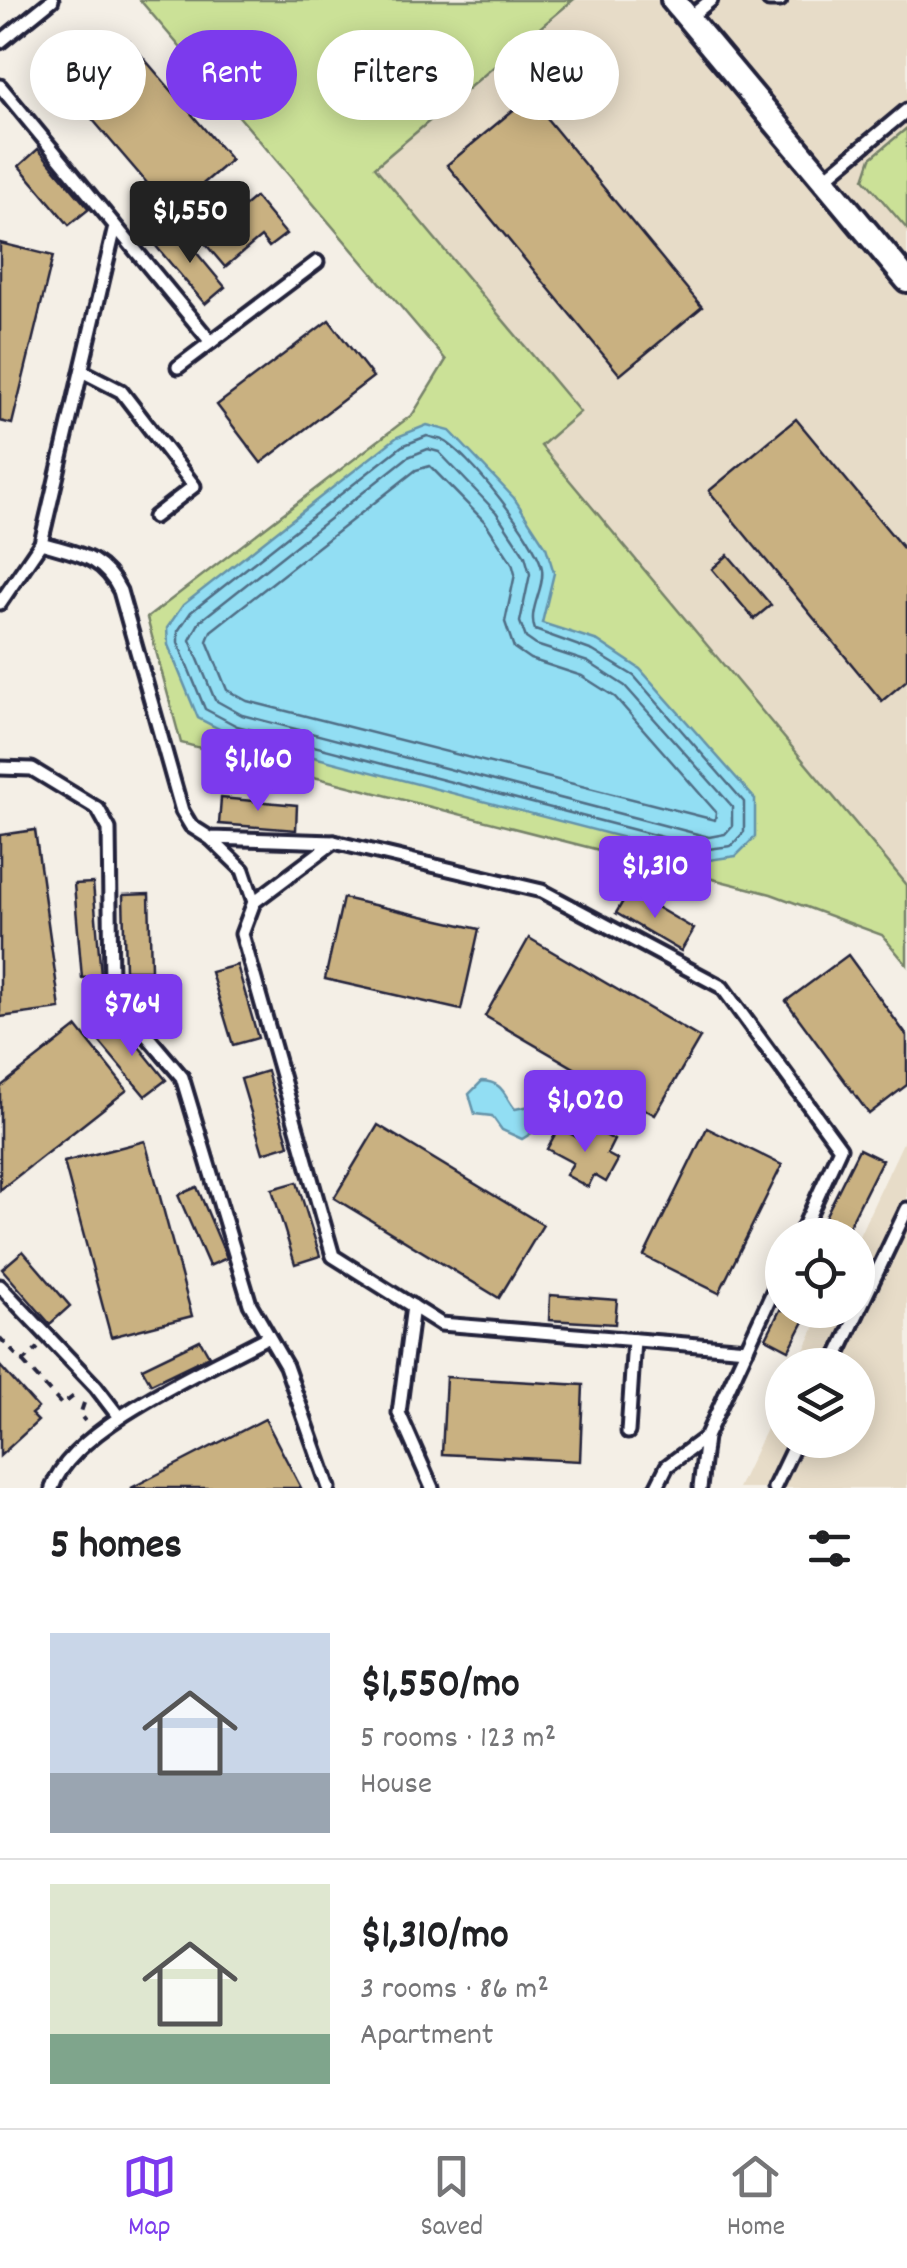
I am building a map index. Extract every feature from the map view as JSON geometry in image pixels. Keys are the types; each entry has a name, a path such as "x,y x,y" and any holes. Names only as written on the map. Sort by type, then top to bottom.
{"street":[{"path":"673,0 907,280"}],"lane":[{"path":"0,42 52,0"},
{"path":"688,18 711,0"},
{"path":"770,0 780,0"},
{"path":"0,86 211,342"},
{"path":"824,180 907,110"},
{"path":"0,603 41,543 116,226"},
{"path":"178,367 316,262"},
{"path":"82,371 121,392 194,486 154,517"},
{"path":"41,543 96,560 110,572 120,591 182,811 191,826 210,838 243,870 254,902"},
{"path":"0,768 32,770 98,809 109,829 111,984 120,1004 182,1077 250,1304 286,1366 328,1488"},
{"path":"210,838 334,842 542,891 722,987 840,1148 808,1218"},
{"path":"334,842 254,902 242,934 333,1256 441,1324 747,1350"},
{"path":"841,1348 907,1210"},
{"path":"0,1286 118,1417"},
{"path":"413,1306 399,1414 432,1488"},
{"path":"700,1488 706,1437 765,1310"},
{"path":"52,1488 65,1463 118,1417 267,1336"},
{"path":"628,1432 634,1340"},
{"path":"656,1488 667,1466 706,1437"},
{"path":"774,1488 788,1458"}],"path":[{"path":"0,1338 62,1405 80,1392 85,1399 80,1416 97,1436"},
{"path":"22,1362 49,1338"}],"shaded area":[{"path":"140,0 907,0 907,912 242,120 297,120 297,30 166,31"},
{"path":"907,1134 907,1488 738,1488 765,1431 765,1458 875,1458 875,1348 805,1348 814,1328 875,1328 875,1218 867,1218"}],"green space":[{"path":"140,0 573,0 537,30 494,30 494,67 474,84 474,30 317,30 317,120 431,120 375,167 580,412 541,446 907,885 907,965 882,935 771,894 181,743 147,618 413,414 446,360 242,120 297,120 297,30 166,31"},
{"path":"907,128 907,229 864,179 871,158"}],"water":[{"path":"427,425 450,431 514,498 546,547 554,573 542,623 598,641 640,669 755,799 755,837 736,856 709,860 233,736 198,718 168,645 167,628 183,605 397,437"},
{"path":"482,1081 499,1087 515,1109 529,1106 537,1111 540,1128 522,1139 502,1130 492,1116 475,1114 469,1094"}],"building":[{"path":"146,61 166,84 166,120 197,120 231,160 171,211 93,120 146,120"},
{"path":"501,120 548,120 702,307 620,375 447,165"},
{"path":"38,149 89,209 69,225 19,166"},
{"path":"255,197 286,234 269,247 261,237 225,267 203,241"},
{"path":"176,228 225,287 205,304 155,245"},
{"path":"0,243 53,256 12,424 0,421"},
{"path":"329,320 373,377 261,463 217,405"},
{"path":"796,419 907,553 907,680 882,701 709,491"},
{"path":"728,555 771,605 754,619 712,569"},
{"path":"221,798 297,805 296,830 219,824"},
{"path":"35,830 60,1009 0,1017 0,835"},
{"path":"93,883 101,976 82,978 74,884"},
{"path":"629,891 694,929 681,951 616,913"},
{"path":"149,894 151,970 125,970 123,895"},
{"path":"343,898 479,929 461,1010 325,979"},
{"path":"529,938 700,1038 655,1115 485,1016"},
{"path":"848,955 907,1036 907,1085 869,1114 786,1001"},
{"path":"237,965 258,1038 233,1045 211,972"},
{"path":"119,1022 166,1080 145,1096 98,1040"},
{"path":"77,1027 127,1090 0,1190 0,1087"},
{"path":"267,1071 289,1145 263,1153 241,1079"},
{"path":"378,1125 543,1225 499,1298 334,1198"},
{"path":"559,1127 585,1142 592,1128 614,1140 607,1154 618,1160 606,1182 594,1175 588,1187 566,1175 573,1163 547,1149"},
{"path":"707,1128 782,1165 719,1293 644,1256"},
{"path":"145,1141 192,1316 111,1337 64,1162"},
{"path":"859,1149 882,1160 853,1218 824,1218"},
{"path":"297,1182 320,1256 295,1264 272,1189"},
{"path":"197,1187 227,1258 209,1266 178,1195"},
{"path":"23,1251 70,1306 50,1324 2,1269"},
{"path":"550,1295 617,1300 615,1324 549,1320"},
{"path":"771,1328 801,1328 790,1348 766,1338"},
{"path":"200,1340 209,1356 151,1384 142,1368"},
{"path":"0,1366 38,1408 31,1414 38,1421 0,1456"},
{"path":"446,1377 583,1385 580,1461 442,1454"},
{"path":"265,1419 301,1488 131,1488"}]}
